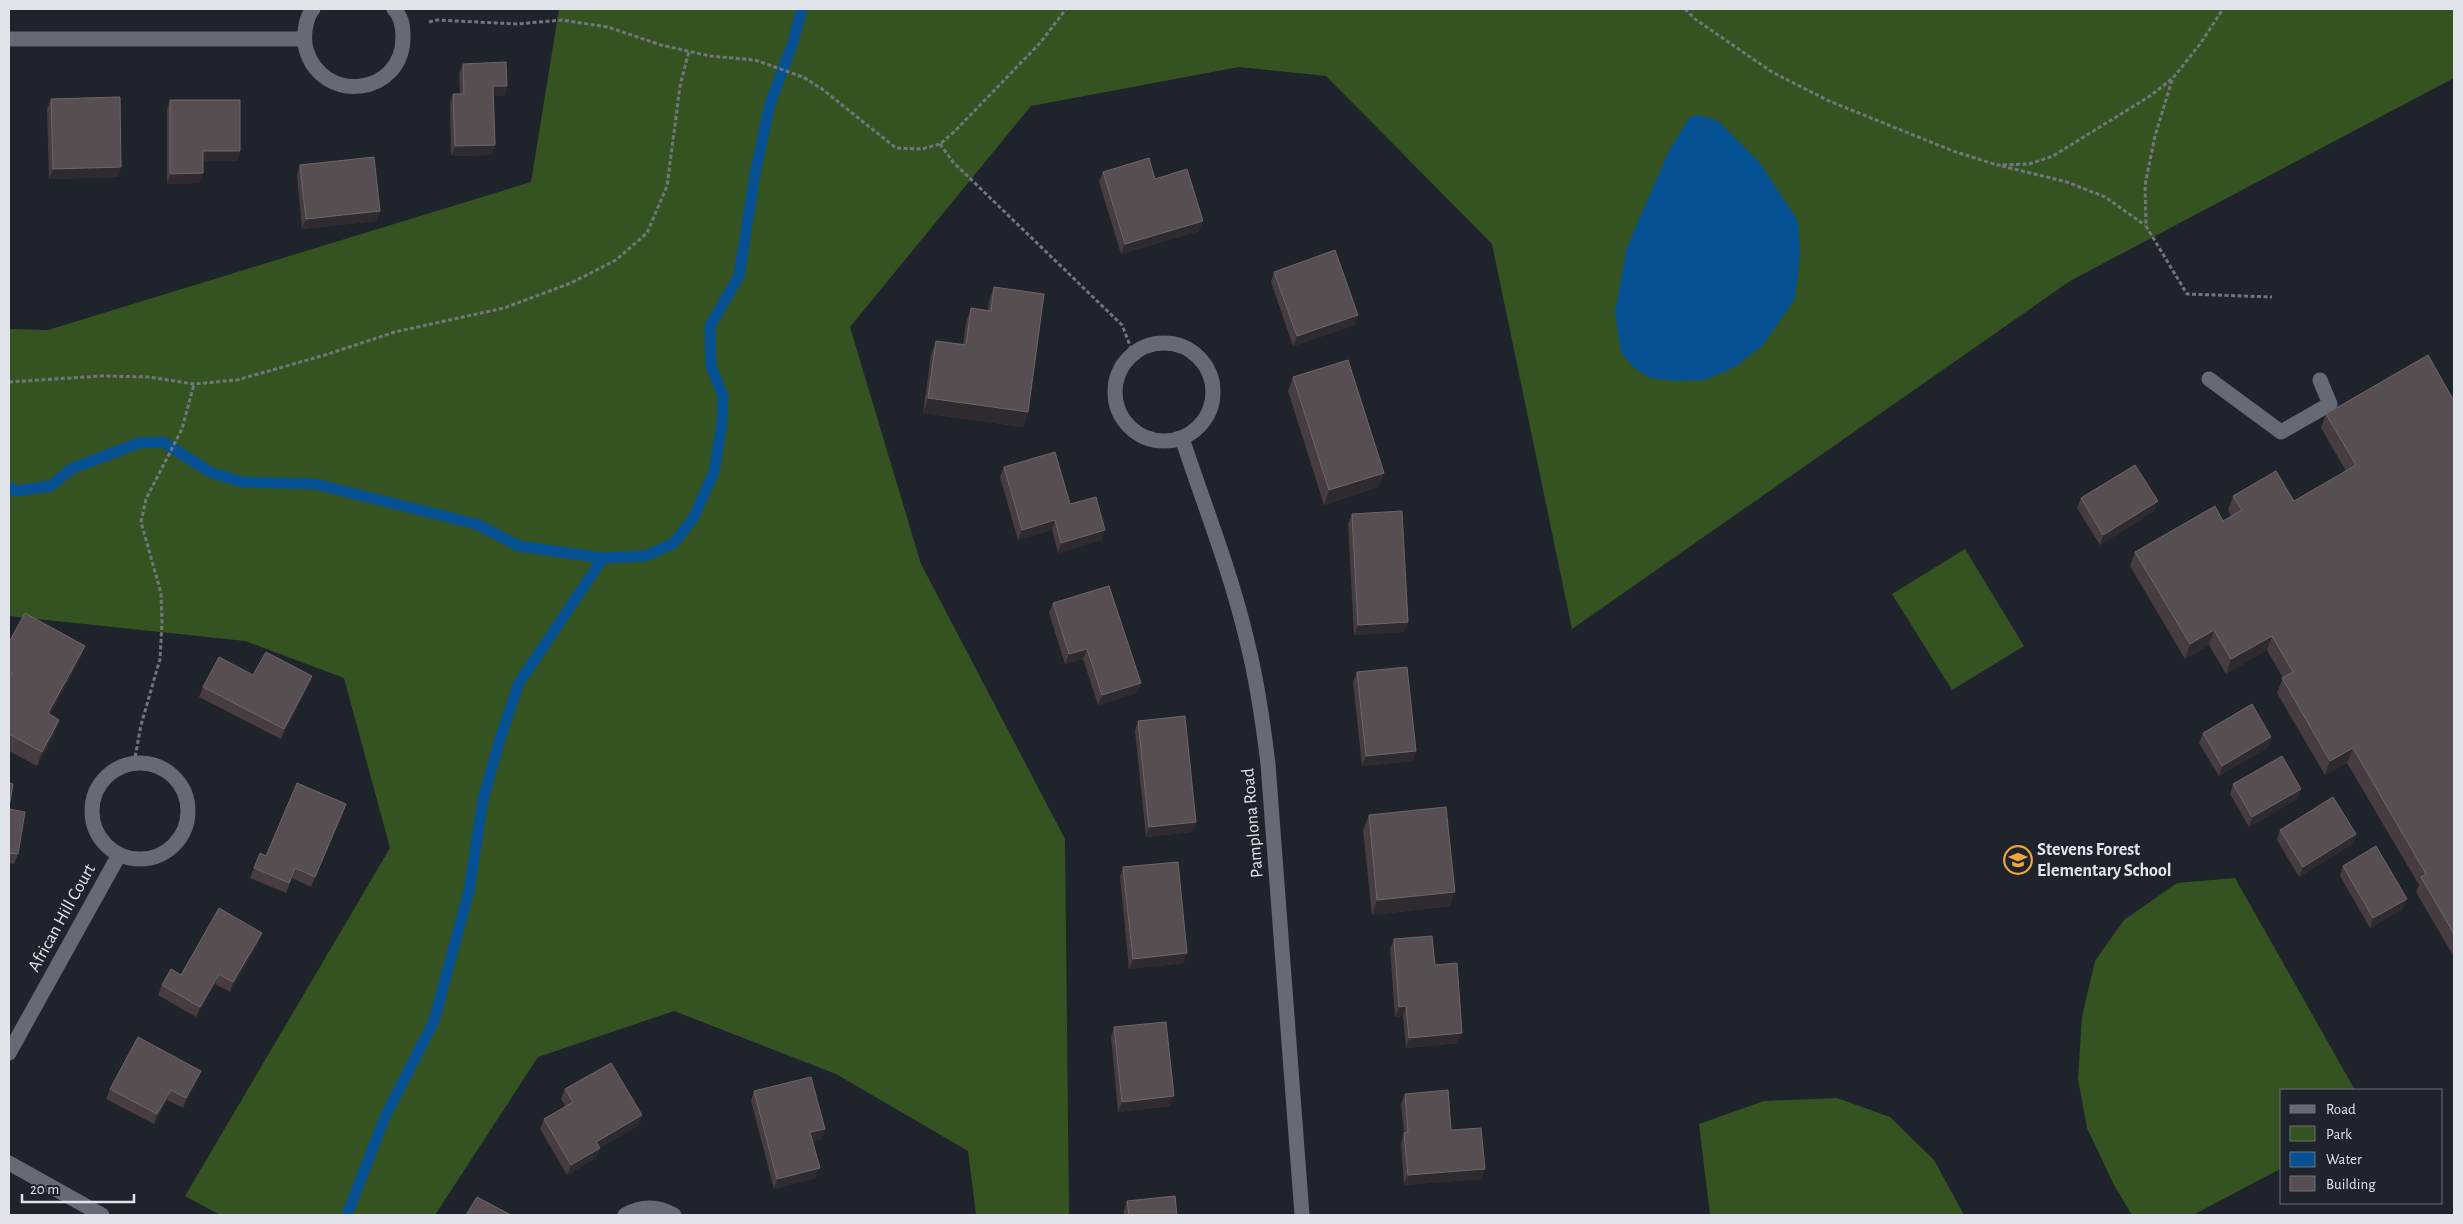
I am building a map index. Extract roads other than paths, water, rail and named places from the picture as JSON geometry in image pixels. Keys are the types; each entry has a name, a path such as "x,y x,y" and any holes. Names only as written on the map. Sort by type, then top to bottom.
{"street":[{"path":"313,9 303,40 310,62 329,81 347,88 367,86 382,79 397,64 403,48 403,26 394,9"},
{"path":"9,39 303,40"},
{"path":"1173,343 1197,354 1211,374 1214,397 1204,422 1182,438 1164,442 1146,438 1130,428 1117,410 1114,387 1120,369 1133,353 1147,345 1173,343"},
{"path":"2209,379 2281,432 2330,404 2320,380"},
{"name":"Pamplona Road","path":"1182,438 1229,578 1247,640 1261,706 1268,764 1302,1215"},
{"name":"African Hill Court","path":"134,763 156,766 171,774 180,783 186,798 188,815 182,834 172,847 152,857 136,858 119,854 101,838 94,823 92,812 94,796 102,781 118,768 134,763"},
{"name":"African Hill Court","path":"9,1053 119,854"},
{"path":"9,1163 102,1215"},
{"path":"625,1215 632,1211 648,1208 665,1210 674,1215"}],"water":[{"path":"1699,115 1718,121 1760,163 1798,221 1800,255 1795,299 1763,345 1735,367 1705,380 1680,381 1651,378 1634,368 1621,352 1615,313 1627,247 1669,151 1690,117"}],"waterway":[{"path":"9,487 15,491 51,486 71,469 139,443 163,442 210,472 242,482 315,484 476,524 519,546 603,558 646,556 674,543 694,517 714,472 722,424 723,396 711,366 710,326 739,276 755,174 770,104 793,42 802,9"},
{"path":"347,1215 385,1117 434,1021 469,891 483,800 500,739 519,683 603,558"}],"place":[{"name":"Stevens Forest Elementary School","path":"2018,860"}]}
